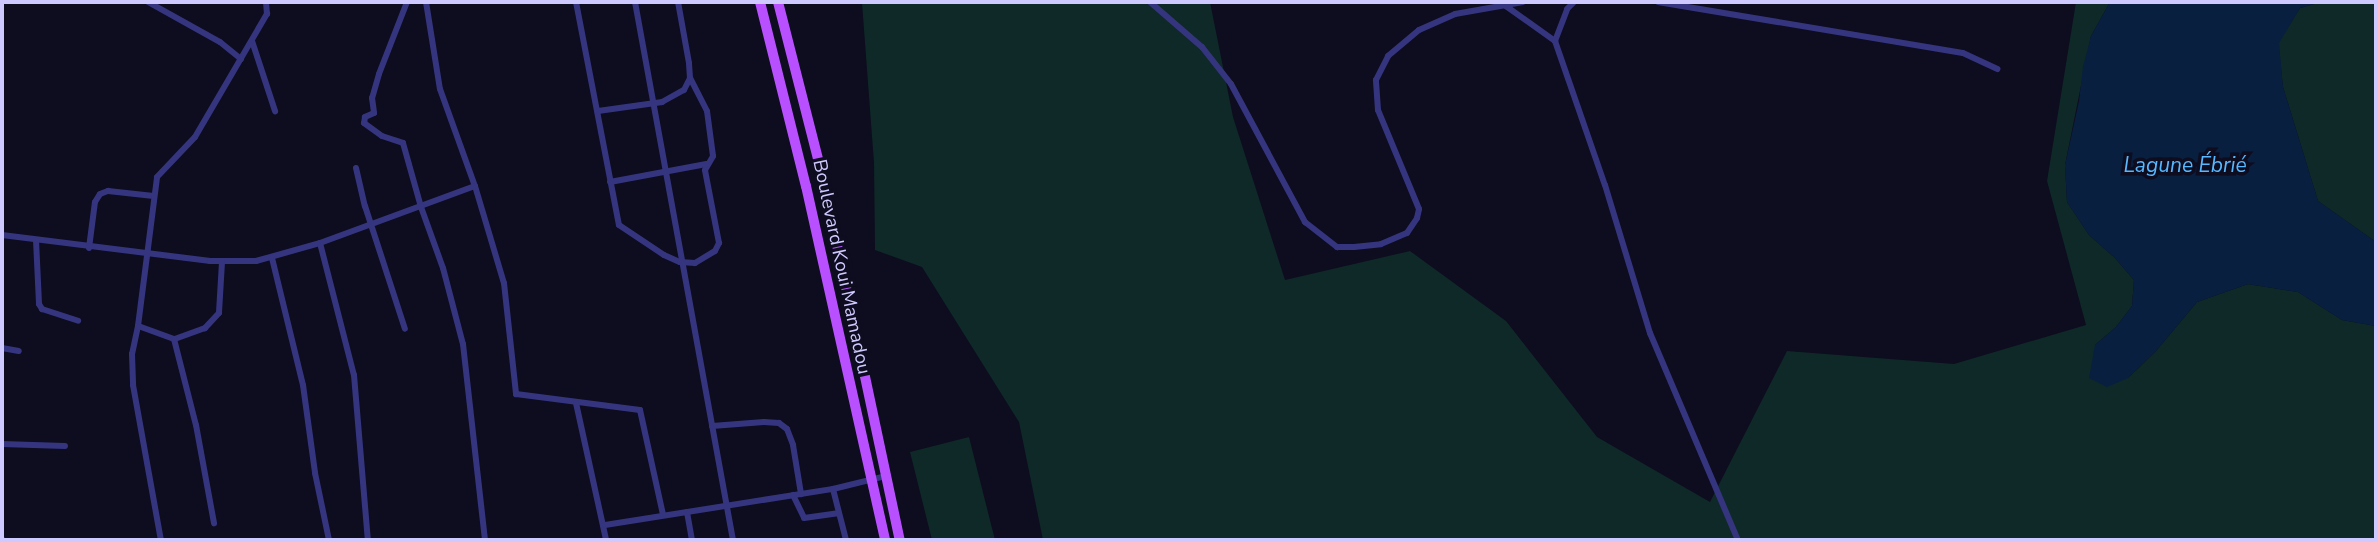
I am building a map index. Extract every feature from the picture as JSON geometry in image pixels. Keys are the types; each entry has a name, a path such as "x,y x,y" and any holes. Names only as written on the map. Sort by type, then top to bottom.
{"main road":[{"name":"Boulevard Koui Mamadou","path":"760,2 809,199 885,540"},
{"name":"Boulevard Koui Mamadou","path":"778,2 823,179 900,540"}],"street":[{"path":"148,2 220,42 241,60"},
{"path":"161,540 133,385 132,354 149,254 157,177 188,148 267,14 266,2"},
{"path":"407,2 379,74 372,98 374,113 365,117 364,123 382,136 403,143 421,207 443,268 463,344 485,540"},
{"path":"426,2 440,89 475,186 506,296 516,394 632,406 640,410 663,515"},
{"path":"576,2 610,182 622,230 680,262 699,262 718,248 706,164"},
{"path":"635,2 680,262 733,540"},
{"path":"610,182 706,164 713,156 707,111 690,78 678,2"},
{"path":"1150,2 1202,47 1231,84 1305,222 1337,247 1381,244 1407,233 1417,218 1419,209 1378,110 1376,80 1388,56 1419,30 1455,14 1523,2"},
{"path":"1555,41 1574,2"},
{"path":"1658,2 1963,52 1998,69"},
{"path":"1503,4 1555,41 1605,185 1650,333 1738,540"},
{"path":"252,41 275,111"},
{"path":"598,111 652,101 662,102 684,90 690,78"},
{"path":"356,168 405,329"},
{"path":"2,235 89,248 222,262 272,258 475,186"},
{"path":"89,248 95,202 100,194 108,191 154,196"},
{"path":"36,240 39,304 43,309 78,321"},
{"path":"320,243 355,375 368,540"},
{"path":"272,258 303,385 314,473 329,540"},
{"path":"138,326 174,339 205,328 217,318 222,262"},
{"path":"174,339 195,425 214,523"},
{"path":"2,348 19,351"},
{"path":"576,402 587,462 605,524 606,540"},
{"path":"712,426 779,423 787,429 793,445 797,494 804,518 838,513"},
{"path":"2,444 65,446"},
{"path":"605,524 833,489 886,476"},
{"path":"833,489 846,540"},
{"path":"687,512 692,540"}],"green space":[{"path":"1210,2 1233,117 1285,280 1410,251 1506,321 1597,437 1710,502 1787,351 1954,364 2086,325 2047,181 2076,2 2110,2 2091,36 2065,165 2067,202 2089,235 2115,258 2134,280 2132,306 2116,327 2095,345 2128,378 2156,351 2197,302 2248,284 2298,292 2342,320 2376,326 2376,540 1043,540 1019,422 922,267 875,250 874,163 862,3"},
{"path":"2321,2 2376,2 2376,242 2318,201 2283,87 2278,43 2300,8"},
{"path":"969,437 995,540 932,540 910,452"}],"water":[{"name":"Lagune Ébrié","path":"2110,2 2321,2 2300,8 2279,43 2283,87 2318,201 2376,242 2376,326 2342,320 2298,292 2248,284 2197,302 2156,351 2128,378 2107,387 2089,378 2095,345 2116,327 2132,306 2134,280 2115,258 2089,235 2067,202 2065,165 2079,101 2083,67 2091,36"}]}
